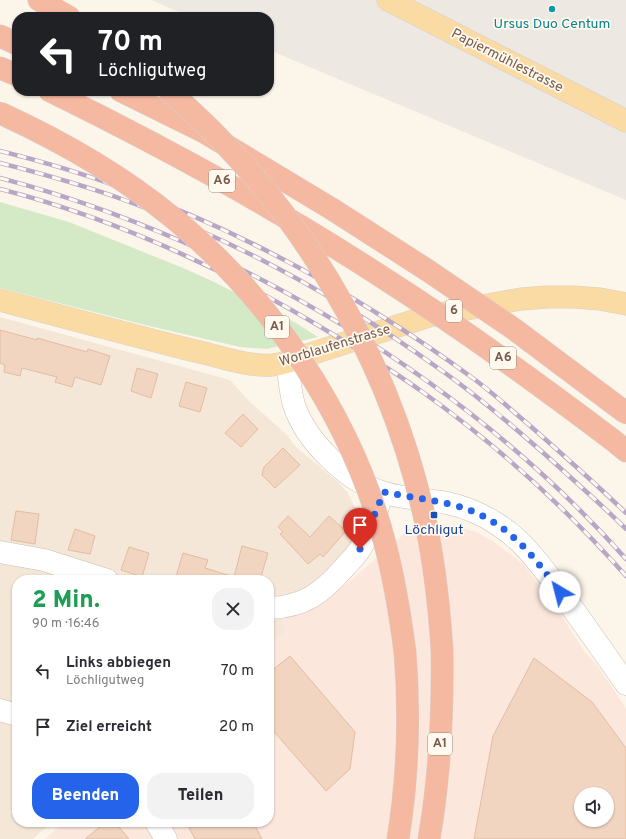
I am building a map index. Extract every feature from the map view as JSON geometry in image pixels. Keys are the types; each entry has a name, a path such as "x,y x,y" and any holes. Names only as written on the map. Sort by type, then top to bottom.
{"highway":[{"path":"39,0 60,12"},
{"path":"0,36 12,42"},
{"path":"0,68 12,73"},
{"name":"A6","path":"60,96 141,136 271,208 388,281 454,323 620,446"},
{"name":"A6","path":"131,96 204,132 332,209 427,270 514,329 626,413"},
{"name":"A1","path":"175,96 228,147 263,187 295,228 350,316 393,410 410,460 424,515 434,565 442,649 442,728 438,775 429,839"},
{"name":"A1","path":"0,114 29,126 89,159 130,185 173,217 212,253 248,291 280,330 309,372 333,413 359,468 384,538 401,617 408,685 408,728 406,772 398,839"}],"main road":[{"name":"Papiermühlestrasse","path":"388,0 626,121"},
{"name":"Worblaufenstrasse","path":"0,300 136,337 229,359 271,365 287,363 301,357 429,316 521,299 547,296 574,297 600,299 626,304"}],"street":[{"path":"287,363 294,403 300,420 315,442 333,462 350,475 384,492 455,505 480,514 509,532 526,548 553,582 626,684"},
{"path":"274,607 294,605 306,601 320,593 332,582 360,549 384,492"},
{"path":"0,552 44,560 91,575"},
{"path":"0,710 12,714"},
{"path":"159,827 166,839"}],"shaded area":[{"path":"151,0 626,0 626,200 274,52 274,12 179,12"},
{"path":"0,317 230,380 250,402 286,434 297,448 338,482 347,492 356,509 354,534 345,559 327,575 291,594 281,615 285,632 274,642 274,575 12,575 12,827 46,827 33,839 0,839"},
{"path":"419,521 455,526 476,532 494,542 524,565 554,604 584,651 596,664 626,708 626,839 45,839 58,827 274,827 274,642 285,632 281,615 310,608 350,581"}],"green space":[{"path":"0,202 69,222 183,268 296,323 318,337 267,349 240,347 149,326 0,288"}],"building":[{"path":"0,330 37,340 37,338 87,352 88,349 110,356 101,385 75,377 72,387 55,382 57,377 22,368 20,376 4,372 5,365 0,363"},
{"path":"137,368 158,374 151,398 131,391"},
{"path":"186,382 207,388 200,412 179,406"},
{"path":"243,414 258,429 241,447 225,433"},
{"path":"283,448 300,465 275,488 262,475 264,467"},
{"path":"16,511 39,514 35,544 11,540"},
{"path":"288,516 310,537 329,516 346,531 323,557 320,554 308,564 280,534 283,532 278,527"},
{"path":"75,529 95,536 90,554 68,550"},
{"path":"242,546 268,553 261,575 235,575"},
{"path":"129,547 149,553 143,575 136,575 121,570"},
{"path":"183,553 208,560 205,568 228,575 176,575"},
{"path":"290,656 355,732 350,769 326,791 274,732 274,669"},
{"path":"534,658 592,702 626,748 626,839 474,839 493,736"},
{"path":"100,827 119,827 129,839 85,839"},
{"path":"189,827 256,827 262,839 195,839"}],"railway":[{"path":"0,151 64,169 127,190 188,214 307,272 364,305 420,341 474,379 495,395 626,513"},
{"path":"0,163 96,190 168,217 249,253 327,296 402,343 470,391 544,453 626,529"},
{"path":"0,178 87,205 174,238 258,278 340,324 419,375 493,432 562,493 626,559"},
{"path":"0,189 89,216 175,251 217,270 299,314 360,351 424,393 505,456 580,526 626,576"}],"place":[{"name":"Ursus Duo Centum","path":"552,9"},
{"name":"Löchligut","path":"434,515"}],"route":[{"path":"360,549 384,492 410,498 448,503 480,514 509,532 526,548 560,592"}]}
